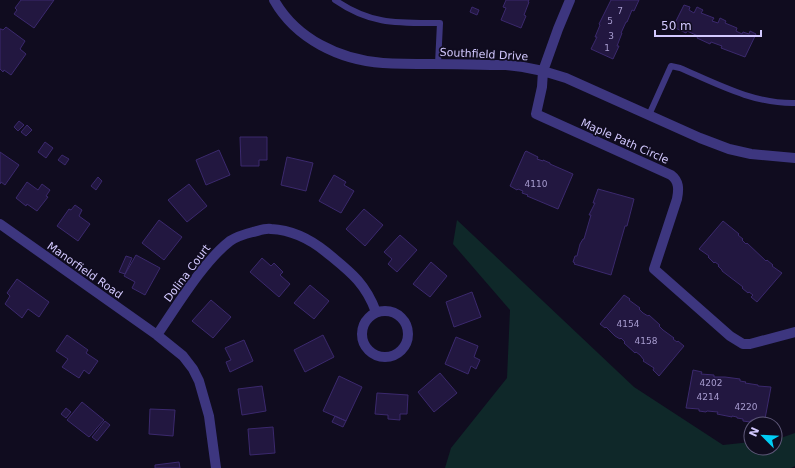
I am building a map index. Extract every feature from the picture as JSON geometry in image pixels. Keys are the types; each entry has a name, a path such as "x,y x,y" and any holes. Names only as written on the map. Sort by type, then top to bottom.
{"street":[{"name":"Southfield Drive","path":"274,0 286,18 311,40 333,52 350,58 383,63 523,66 566,78 700,138 729,149 751,154 795,158"},
{"path":"543,71 570,0"},
{"name":"Maple Path Circle","path":"543,71 542,87 536,114 675,178 678,191 677,199 654,269 730,336 743,344 757,343 795,332"},
{"name":"Manorfield Road","path":"0,224 157,335 183,356 193,369 199,381 209,416 216,468"},
{"name":"Dolina Court","path":"157,335 196,279 217,252 232,240 248,233 269,228 288,231 302,236 315,244 362,284 368,293 376,312"},
{"path":"386,310 396,312 403,318 408,327 408,337 405,346 398,354 389,357 379,357 370,353 364,345 361,335 363,326 368,317 376,312 386,310"}],"lane":[{"path":"335,0 358,14 383,21 396,23 440,23 438,64"},
{"path":"649,115 671,66 680,68 752,98 795,103"}],"green space":[{"path":"457,220 634,387 723,445 743,443 743,456 783,456 783,437 795,433 795,466 791,468 445,468 451,448 507,378 510,310 453,244"}],"building":[{"path":"21,0 54,0 34,28 14,14 17,10 15,8"},
{"path":"506,0 529,0 524,15 526,16 521,28 501,20 506,8 503,7"},
{"path":"611,0 639,0 634,11 632,10 621,33 617,46 619,46 613,59 591,49 597,37 595,37 600,25 599,24"},
{"path":"684,5 690,7 689,10 694,13 697,7 703,10 701,13 714,18 712,21 718,23 720,18 726,21 725,23 737,28 736,31 742,34 743,32 749,34 750,31 756,34 745,57 721,48 722,46 711,42 710,44 687,31 686,33 673,27"},
{"path":"472,7 479,10 477,15 470,12"},
{"path":"6,27 25,41 20,49 26,54 11,75 0,69 0,29 3,30"},
{"path":"19,121 24,125 18,131 14,127"},
{"path":"27,125 32,130 26,136 21,132"},
{"path":"240,137 267,137 267,160 259,160 259,166 241,166"},
{"path":"45,142 53,148 46,158 38,152"},
{"path":"219,150 230,175 206,185 196,160"},
{"path":"526,151 538,157 537,159 543,160 573,174 558,209 527,196 528,195 522,193 523,191 517,190 510,186"},
{"path":"0,152 19,165 5,185 1,182 0,184"},
{"path":"62,155 69,159 65,165 58,160"},
{"path":"287,157 313,163 306,191 281,185"},
{"path":"334,175 346,182 344,185 354,191 341,213 319,201"},
{"path":"98,177 102,181 96,190 91,186"},
{"path":"27,182 38,190 42,184 50,190 46,196 48,197 37,211 27,204 26,206 16,198"},
{"path":"189,184 207,206 187,222 168,200"},
{"path":"598,189 634,199 611,275 574,264 575,263 573,262 575,256 577,256 580,244 584,239 591,215 589,215 595,203 593,203"},
{"path":"75,205 82,210 79,216 90,224 78,241 57,226 69,209 71,210"},
{"path":"364,209 383,225 365,246 346,229"},
{"path":"159,220 182,237 164,260 142,243"},
{"path":"723,221 739,234 738,235 746,244 747,243 766,261 767,260 773,265 772,266 782,273 757,302 751,297 753,295 749,292 748,293 742,288 743,287 722,271 718,266 719,265 715,262 714,263 708,257 709,256 699,249"},
{"path":"400,235 417,250 397,272 388,264 392,259 384,252"},
{"path":"136,255 160,268 145,295 132,288 135,282 124,276"},
{"path":"126,256 132,258 125,274 119,272"},
{"path":"262,258 271,266 274,263 283,272 280,275 290,284 279,297 250,272"},
{"path":"431,262 447,276 430,297 413,284"},
{"path":"17,279 49,302 39,317 28,309 22,318 5,304 10,296 7,293"},
{"path":"310,285 329,301 314,319 294,303"},
{"path":"472,292 481,317 454,327 446,302"},
{"path":"624,295 640,308 639,309 643,313 648,316 649,315 660,325 659,326 663,330 674,338 673,339 684,346 659,376 653,370 654,368 643,361 644,360 640,355 636,352 635,353 624,343 625,342 621,338 620,339 615,336 606,327 605,328 600,324"},
{"path":"211,300 231,317 213,338 192,321"},
{"path":"67,335 88,350 86,353 98,361 89,374 84,370 79,378 62,367 68,359 56,351"},
{"path":"323,335 334,357 305,372 294,350"},
{"path":"456,337 478,346 474,357 480,360 476,369 471,366 468,374 445,364"},
{"path":"244,340 253,361 230,372 226,362 231,360 225,348"},
{"path":"693,370 702,372 701,374 714,375 714,377 740,379 740,381 746,382 745,383 771,387 766,416 743,416 743,419 717,414 718,412 706,412 699,411 699,409 686,408"},
{"path":"440,373 457,393 434,412 418,392"},
{"path":"339,376 362,387 346,421 323,411"},
{"path":"262,386 266,411 242,415 238,389"},
{"path":"377,393 408,395 407,414 400,414 400,420 388,419 388,415 375,414"},
{"path":"82,402 104,420 89,437 67,420"},
{"path":"66,408 71,412 66,418 61,414"},
{"path":"150,409 175,410 173,436 149,434"},
{"path":"335,416 346,421 343,427 332,422"},
{"path":"105,421 110,425 97,441 92,437"},
{"path":"273,427 275,453 250,455 248,429"},
{"path":"179,462 180,468 155,468 155,465"}]}
